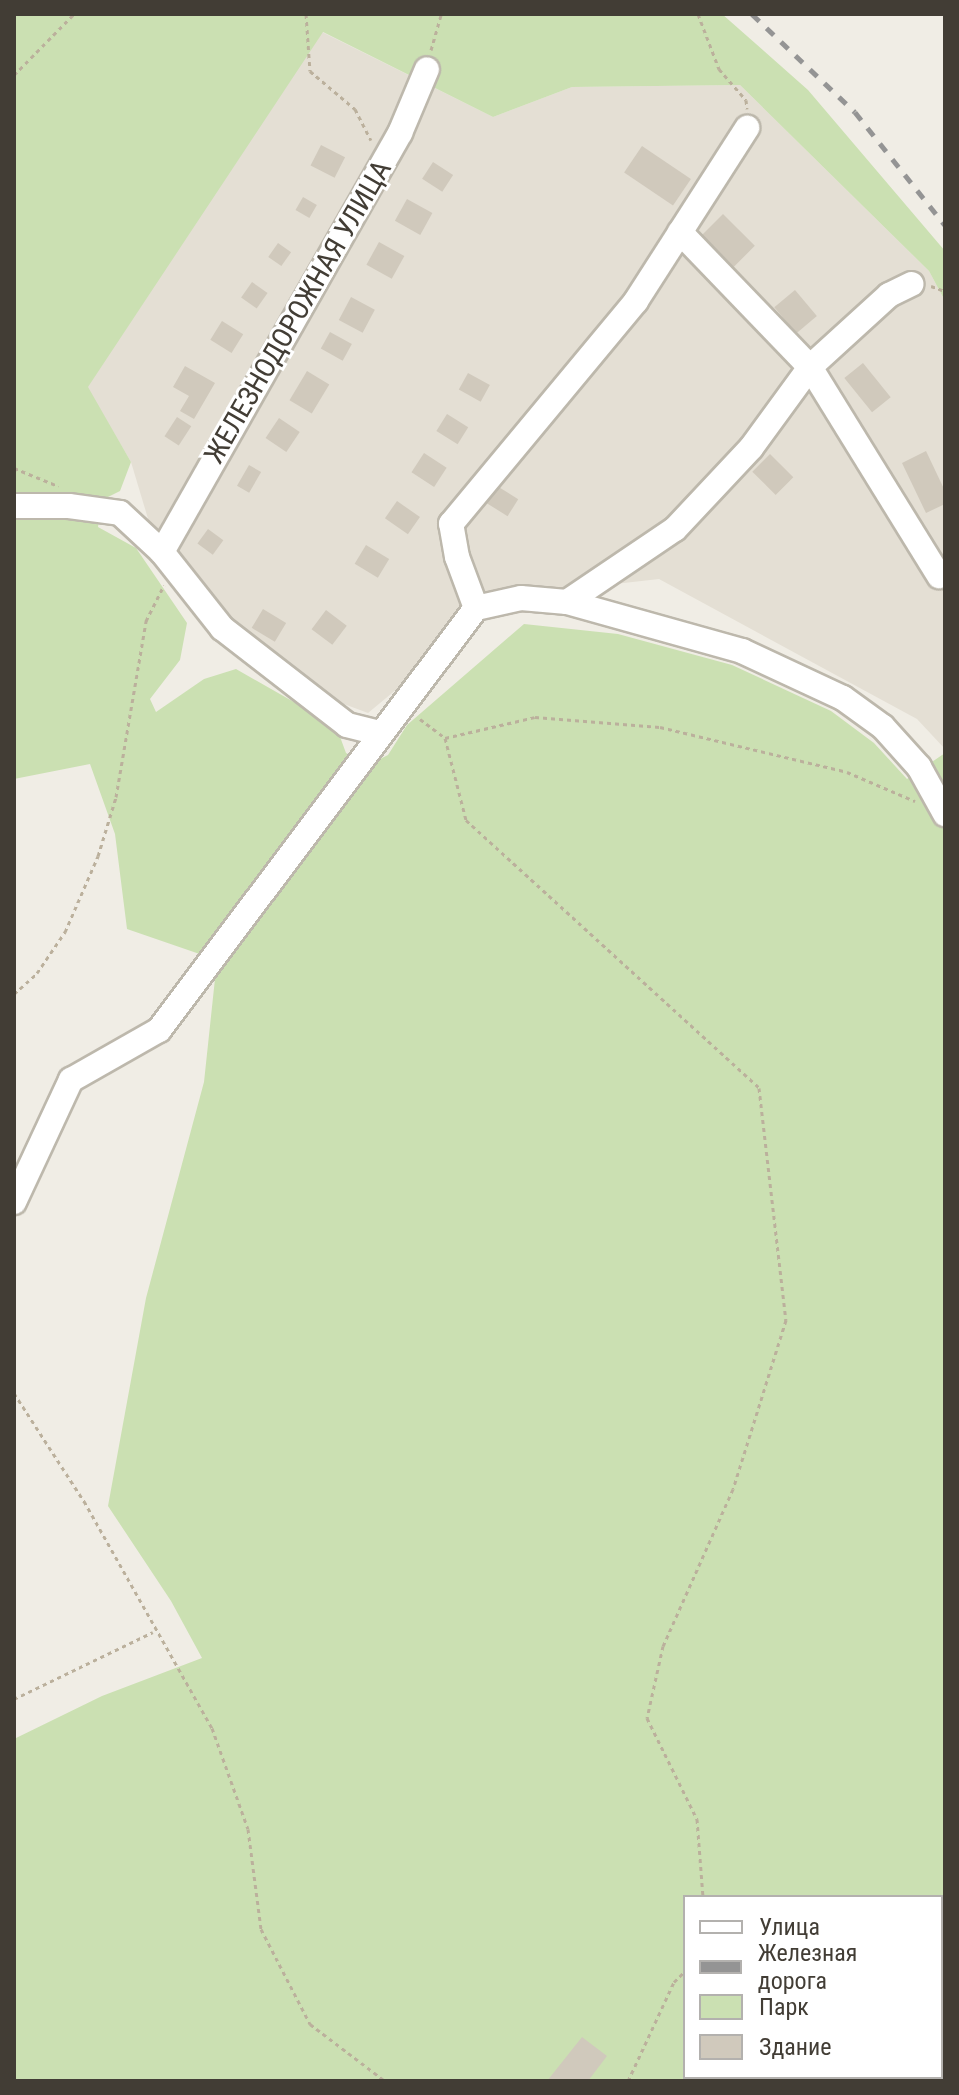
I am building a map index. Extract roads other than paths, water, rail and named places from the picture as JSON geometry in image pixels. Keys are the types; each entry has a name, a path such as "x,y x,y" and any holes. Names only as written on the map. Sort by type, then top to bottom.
{"street":[{"name":"ЖЕЛЕЗНОДОРОЖНАЯ УЛИЦА","path":"168,560 400,133 427,69"},
{"path":"476,608 457,557 451,524 488,474 636,301 747,128"},
{"path":"680,232 810,367 939,576"},
{"path":"567,602 675,529 751,448 810,367 889,295 912,284"},
{"path":"14,506 69,506 120,513 168,560 222,628 282,678 347,725 378,733"},
{"path":"14,1202 71,1080 159,1030 378,733 476,608 521,598 567,602 742,651 843,698 883,727 919,767 945,814"}],"railway":[{"path":"752,14 855,112 945,225"}]}
